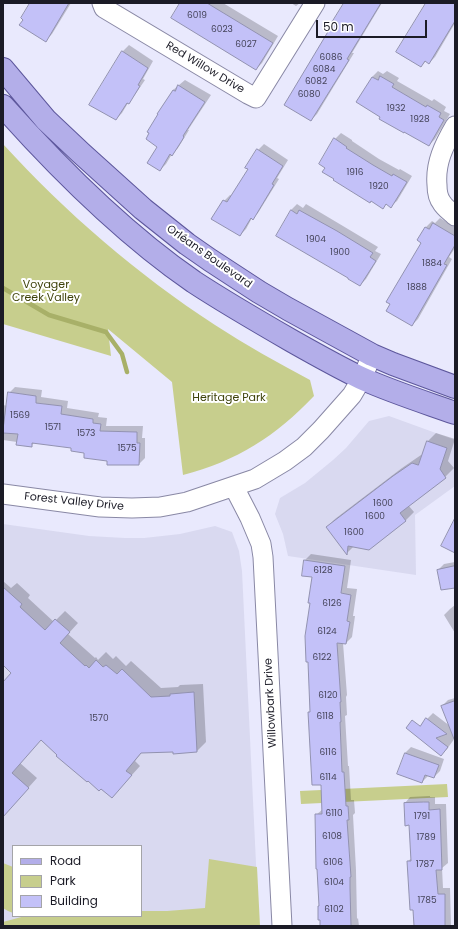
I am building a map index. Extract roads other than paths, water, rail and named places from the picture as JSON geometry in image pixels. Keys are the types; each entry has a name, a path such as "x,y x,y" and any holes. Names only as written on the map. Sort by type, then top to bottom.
{"main road":[{"name":"Orléans Boulevard","path":"3,69 46,120 143,208 187,244 259,292 372,355 455,387"},
{"path":"3,106 34,141 103,209 137,238 198,285 252,319 336,366 410,397 455,413"}],"street":[{"name":"Red Willow Drive","path":"102,3 104,8 256,98 315,3"},
{"path":"455,126 446,141 438,164 437,181 438,193 442,203 455,216"},
{"name":"Forest Valley Drive","path":"3,494 100,507 160,507 187,502 256,479 304,447 321,430 352,395 362,378 372,355"},
{"name":"Willowbark Drive","path":"234,487 261,544 264,557 282,926"}],"waterway":[{"path":"3,288 49,315 106,332 122,354 127,372"}],"park label":[{"name":"Voyager Creek Valley","path":"46,291"},
{"name":"Heritage Park","path":"229,398"}]}
